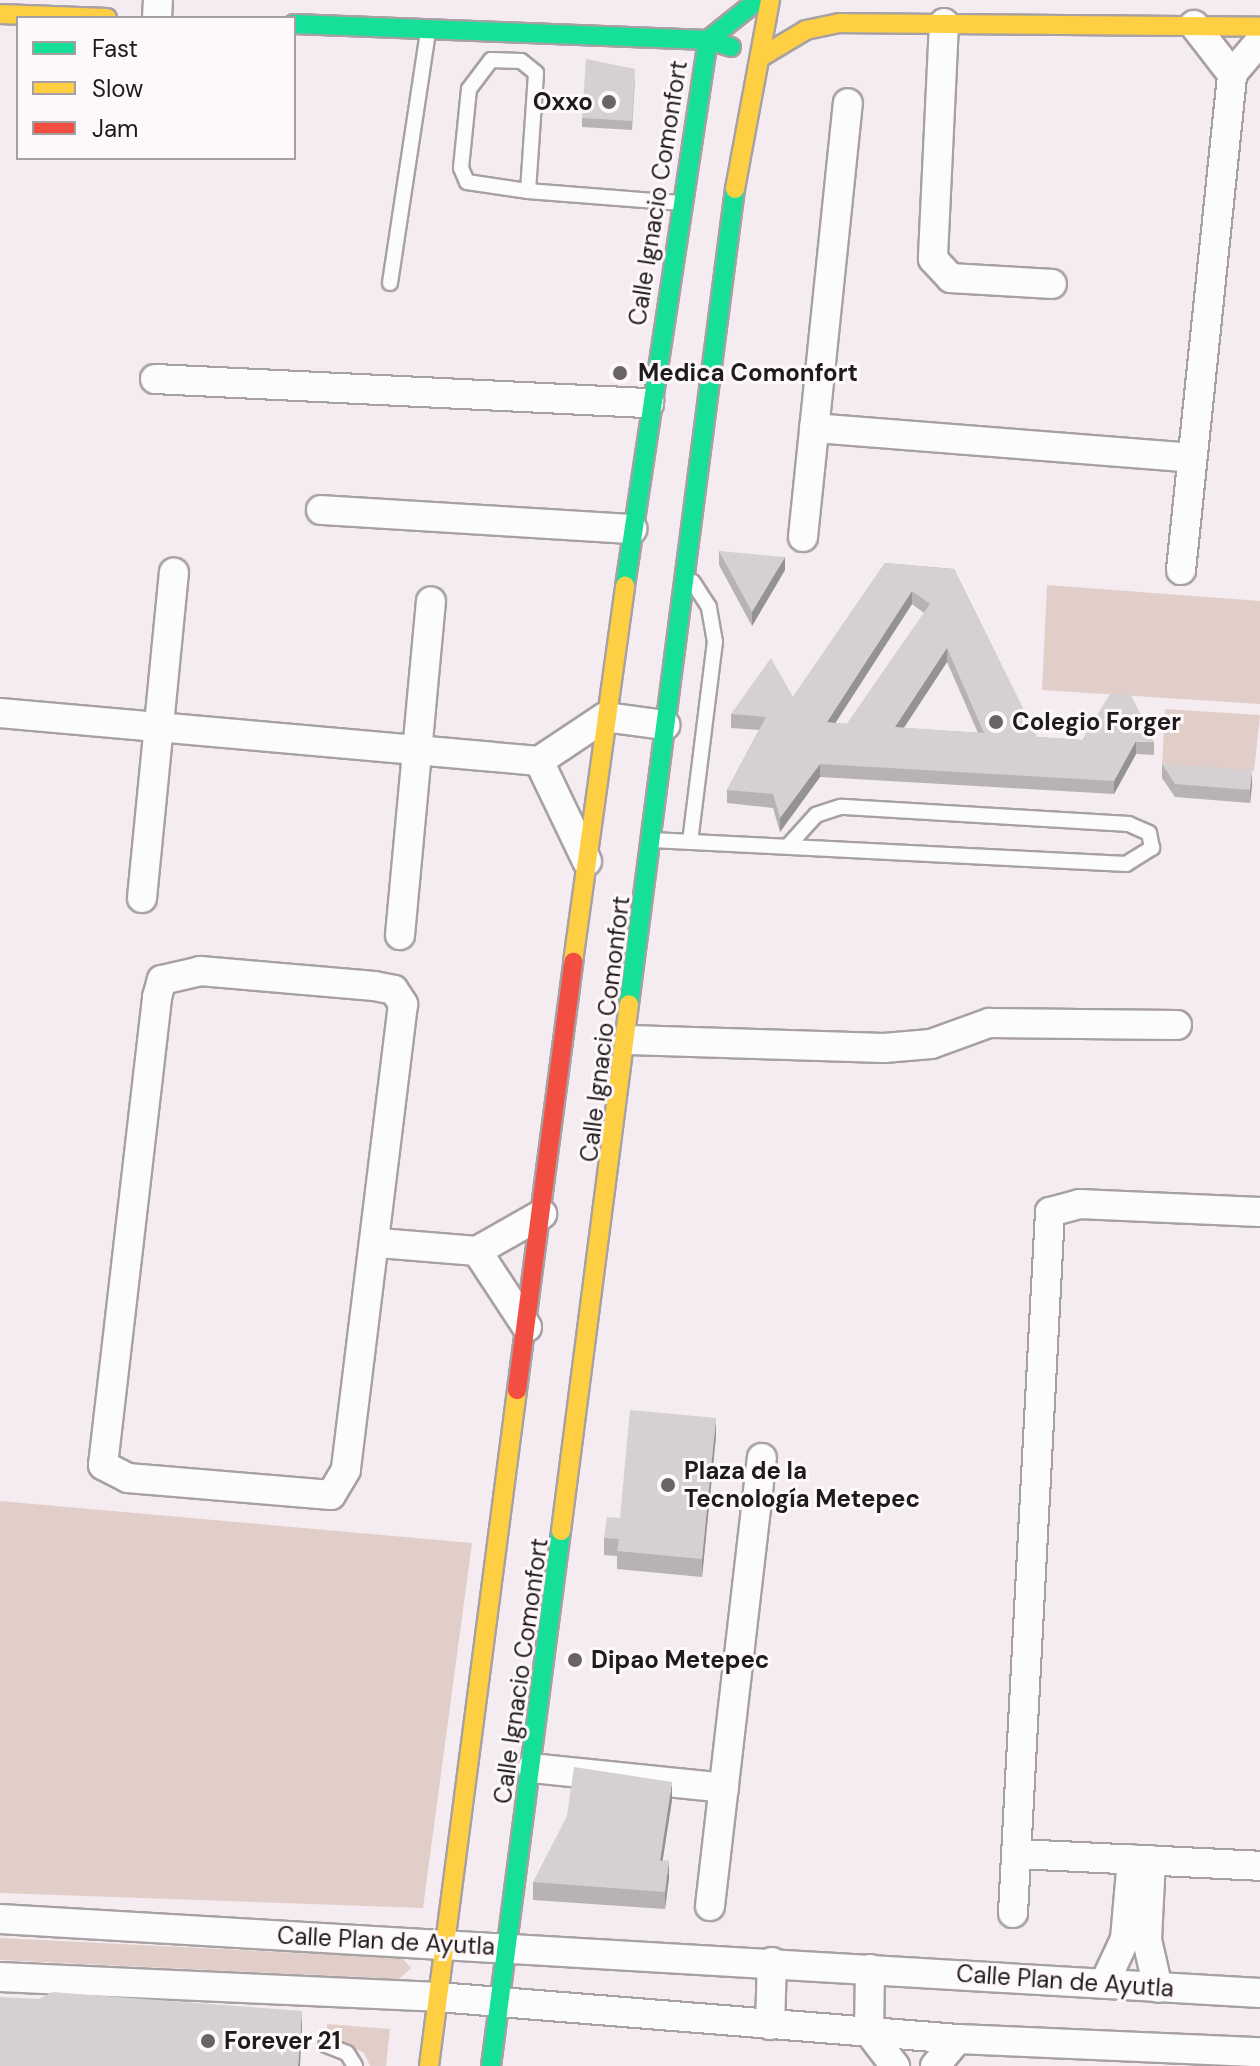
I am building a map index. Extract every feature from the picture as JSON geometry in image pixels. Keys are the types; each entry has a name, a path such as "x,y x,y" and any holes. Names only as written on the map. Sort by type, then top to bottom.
{"main road":[{"path":"708,40 758,0"},
{"name":"Calle Ignacio Comonfort","path":"491,2066 629,1040 665,725 746,105 761,57 770,0"},
{"path":"1127,23 1128,0"},
{"path":"0,14 54,16"},
{"path":"296,24 708,40 761,57 806,30 839,23 1127,23 1260,27"},
{"name":"Calle Ignacio Comonfort","path":"429,2066 605,717 679,203 708,40"}],"street":[{"path":"944,23 933,259 951,278 1052,284"},
{"path":"1194,25 1232,74"},
{"path":"1181,570 1232,74 1260,41"},
{"path":"803,537 848,103"},
{"path":"155,379 649,403"},
{"path":"814,428 1192,458"},
{"path":"321,510 632,529"},
{"path":"142,898 174,573"},
{"path":"400,935 431,601"},
{"path":"0,713 539,761 605,717 665,725"},
{"path":"539,761 587,861"},
{"path":"200,971 394,990 403,1004 404,1028 379,1243 346,1470 331,1495 128,1478 103,1465 162,980 200,971"},
{"path":"629,1040 884,1048 931,1044 989,1023 1177,1025"},
{"path":"1013,1913 1050,1212 1079,1204 1260,1212"},
{"path":"379,1243 477,1251 542,1214"},
{"path":"477,1251 527,1327"},
{"path":"710,1906 762,1458"},
{"path":"532,1768 724,1788"},
{"path":"1018,1854 1260,1866"},
{"path":"1141,1860 1136,1939 1158,1988"},
{"name":"Calle Plan de Ayutla","path":"0,1919 1260,1993"},
{"path":"1105,1982 1136,1939"},
{"path":"770,2025 772,1962"},
{"path":"870,1969 869,2032 895,2066"},
{"path":"0,1977 438,1997 958,2039 1260,2052"},
{"path":"935,2066 958,2039"}],"lane":[{"path":"390,283 428,29"},
{"path":"528,191 536,73 521,61 491,60 469,89 462,176 475,185 528,191 679,203"},
{"path":"685,570 709,607 715,642 690,842"},
{"path":"651,840 1126,864 1140,862 1152,848 1149,833 1129,824 840,807 816,815 788,846"},
{"path":"326,2045 347,2053 355,2066"}],"shaded area":[{"path":"1047,585 1260,601 1260,704 1042,690"},
{"path":"1165,709 1260,715 1254,771 1162,765"},
{"path":"0,1501 472,1543 423,1908 0,1893"},
{"path":"0,1938 402,1958 411,1968 399,1979 0,1960"},
{"path":"327,2024 390,2029 386,2066 370,2066 364,2053 327,2034"}],"building":[{"name":"Oxxo","path":"586,59 635,69 632,121 582,118"},
{"path":"719,551 785,557 752,612"},
{"path":"885,563 954,569 1037,737 1082,740 1110,694 1131,695 1154,742 1136,741 1114,781 820,764 780,818 773,794 727,790 766,717 731,714 771,658 793,697","holes":["912,591 930,604 847,724 827,722","947,648 984,733 895,727"]},
{"path":"1162,764 1252,770 1250,790 1175,784"},
{"name":"Plaza de la Tecnología Metepec","path":"630,1410 716,1418 702,1559 617,1551 619,1539 604,1538 607,1517 620,1518"},
{"path":"574,1767 672,1782 660,1861 669,1860 665,1892 533,1882 567,1816"},
{"path":"52,1992 302,2011 298,2066 0,2066 0,1997 39,1999"}],"traffic: fast":[{"path":"708,40 758,0"},
{"path":"296,24 708,40 731,47"},
{"path":"625,586 708,40"},
{"path":"629,1004 735,189"},
{"path":"491,2066 561,1531"}],"traffic: slow":[{"path":"735,189 770,0"},
{"path":"0,14 54,16"},
{"path":"761,57 806,30 839,23 1260,27"},
{"path":"573,962 625,586"},
{"path":"561,1531 629,1004"},
{"path":"429,2066 517,1390"}],"traffic: jam":[{"path":"517,1390 573,962"}],"place":[{"name":"Oxxo","path":"609,102"},
{"name":"Medica Comonfort","path":"620,373"},
{"name":"Colegio Forger","path":"996,722"},
{"name":"Plaza de la Tecnología Metepec","path":"668,1485"},
{"name":"Dipao Metepec","path":"575,1660"},
{"name":"Forever 21","path":"208,2041"}]}
